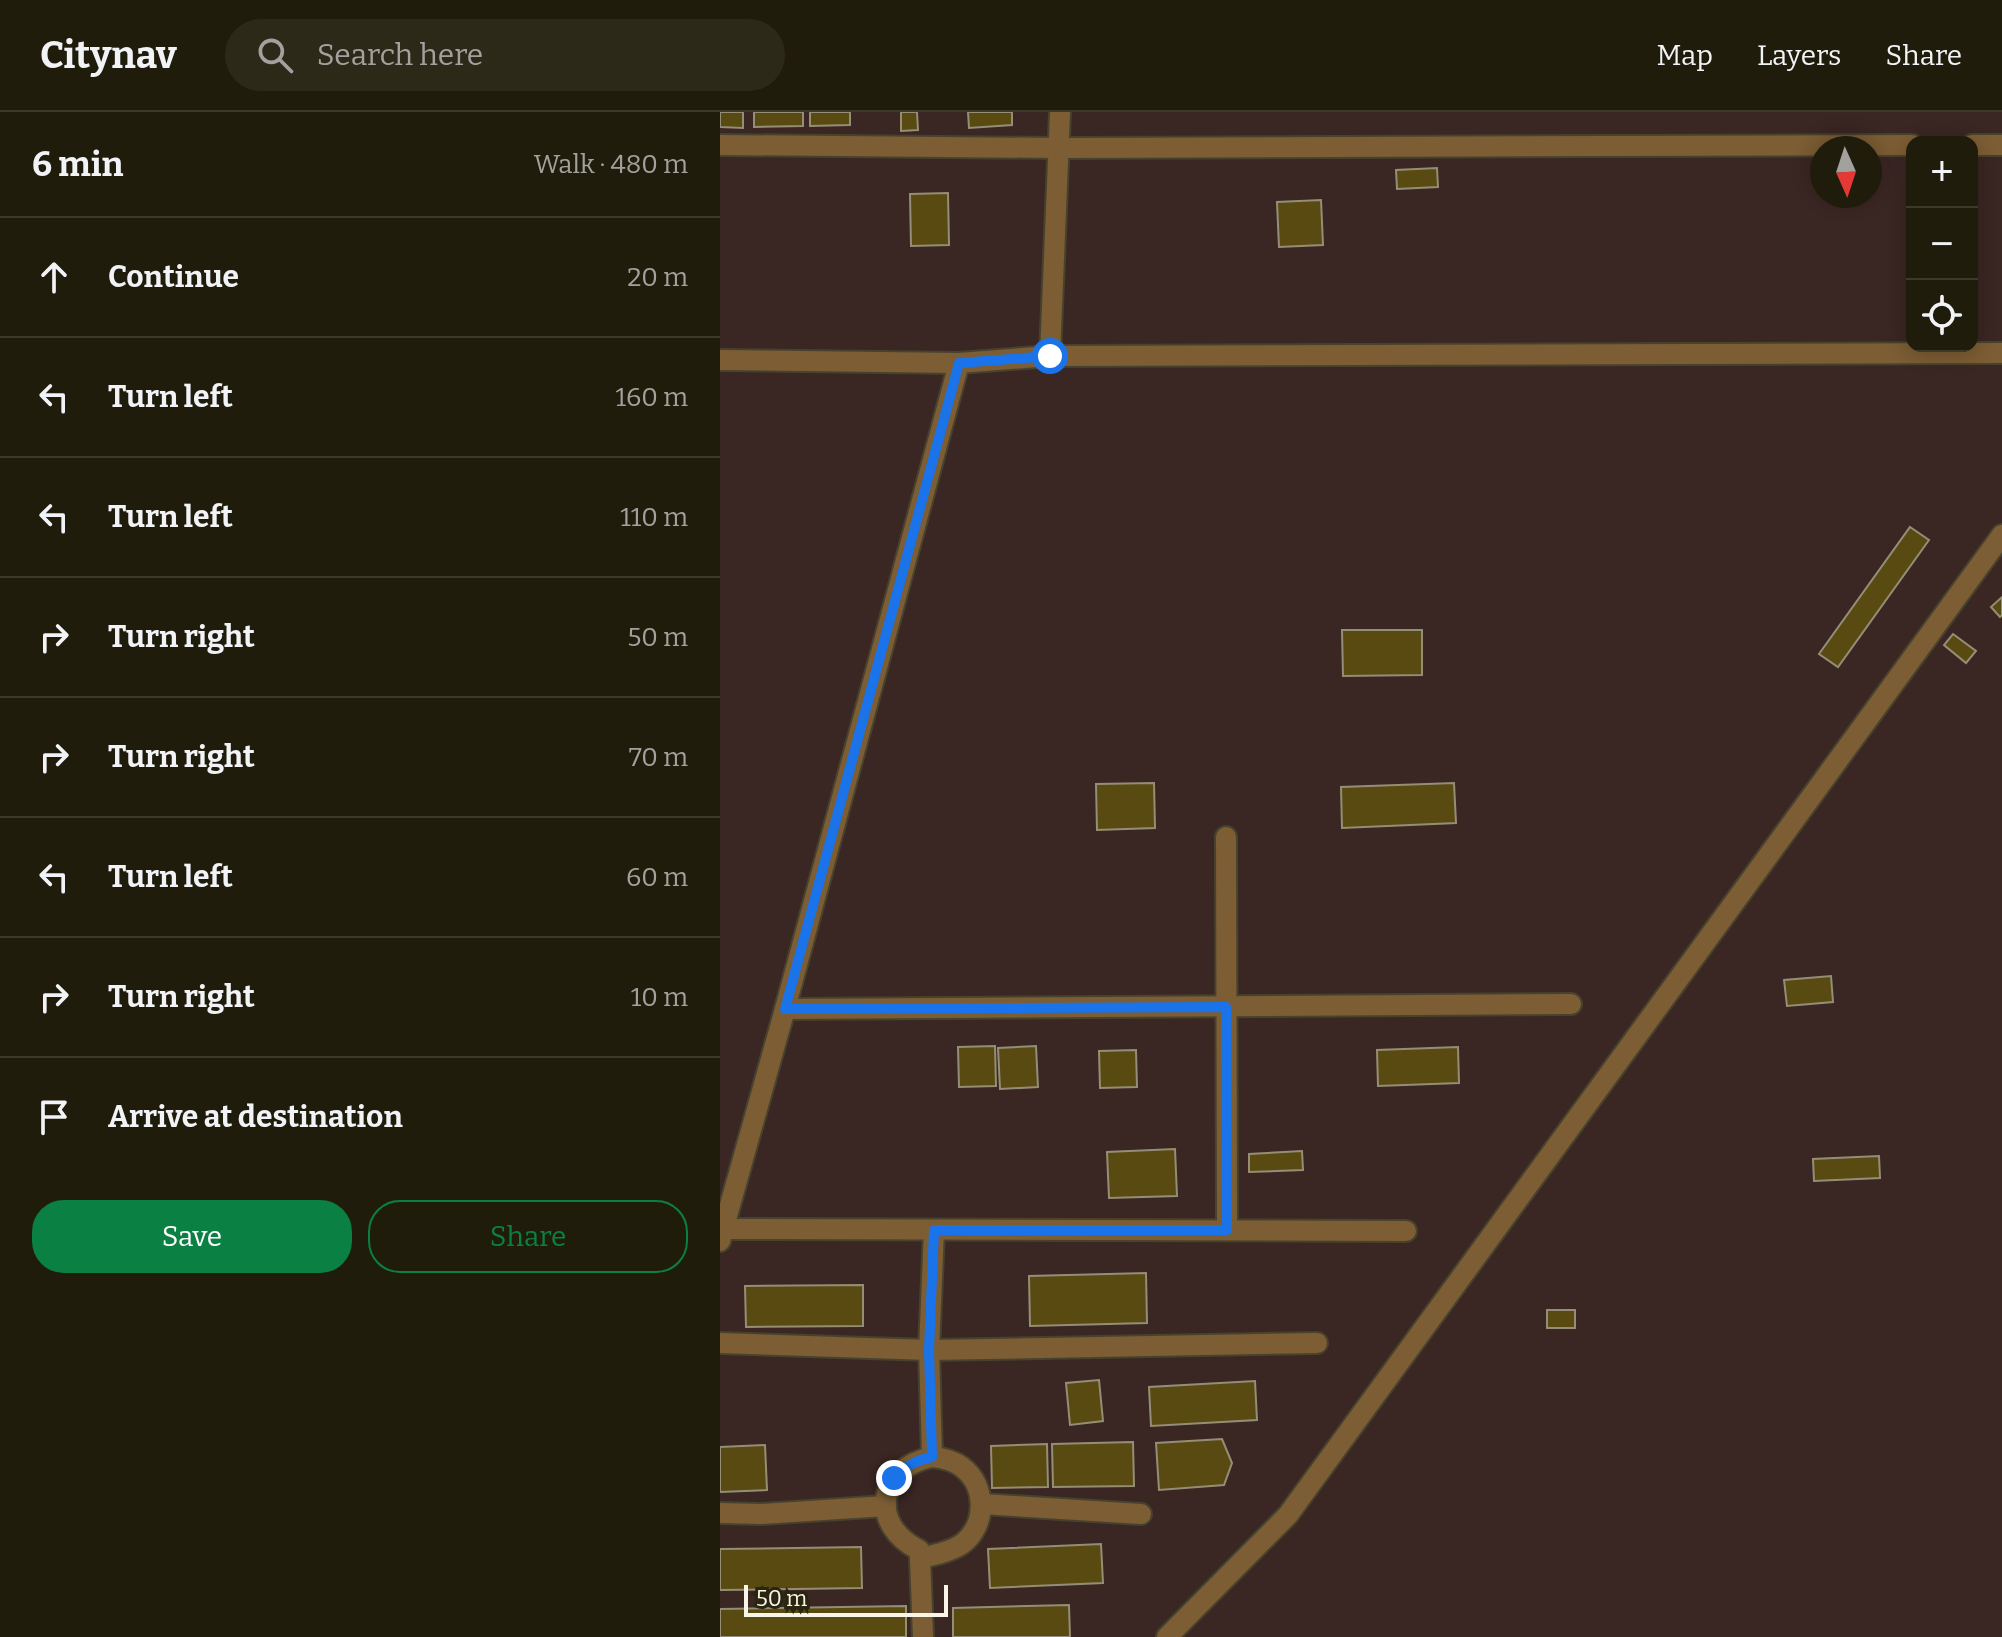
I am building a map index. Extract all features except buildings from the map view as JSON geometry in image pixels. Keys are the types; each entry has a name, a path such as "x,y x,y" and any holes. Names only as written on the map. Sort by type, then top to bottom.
{"street":[{"path":"1050,356 1060,112"},
{"path":"720,145 1060,148 1906,145"},
{"path":"1978,145 2002,145"},
{"path":"720,360 959,363 1050,356 2002,353"},
{"path":"959,363 722,1235 934,1230 1406,1231"},
{"path":"1167,1637 1288,1515 2002,535"},
{"path":"1226,837 1227,1230"},
{"path":"785,1009 1571,1004"},
{"path":"932,1457 929,1350 934,1230"},
{"path":"720,1343 929,1350 1317,1343"},
{"path":"920,1558 962,1544 973,1533 979,1519 982,1504 979,1489 961,1465 947,1459 932,1457 905,1467 894,1478 888,1491 888,1520 905,1543 919,1550 923,1637"},
{"path":"982,1504 1141,1514"},
{"path":"720,1513 761,1514 886,1506"}],"shaded area":[{"path":"720,112 2002,112 2002,1637 720,1637"}],"route":[{"path":"894,1478 905,1467 932,1457 929,1350 934,1230 1227,1230 1226,1007 785,1009 959,363 1050,356"}]}
